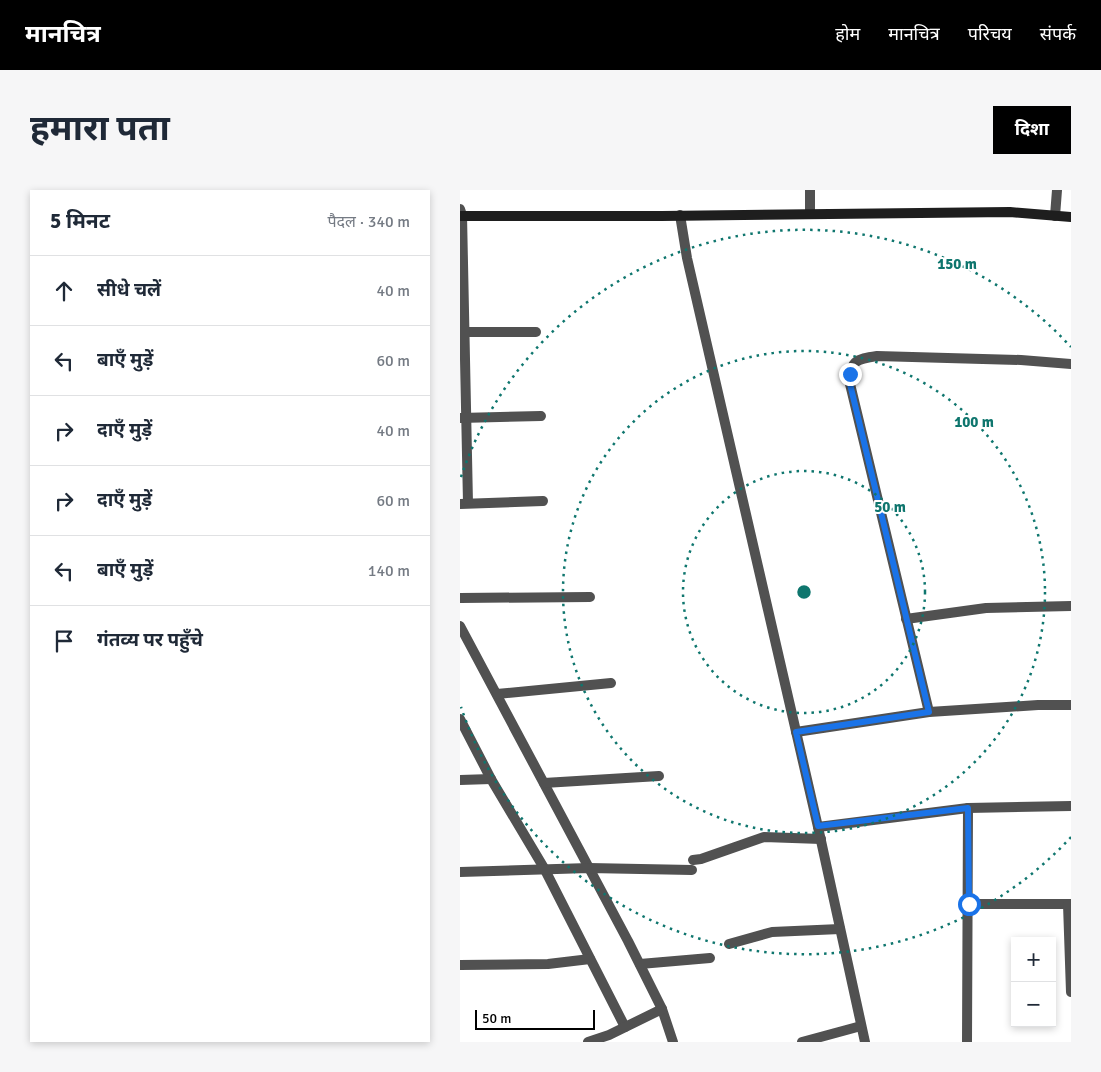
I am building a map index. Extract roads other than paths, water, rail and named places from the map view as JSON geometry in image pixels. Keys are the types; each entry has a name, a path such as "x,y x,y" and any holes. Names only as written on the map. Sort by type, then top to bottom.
{"street":[{"path":"810,190 810,214"},
{"path":"1054,216 1057,190"},
{"path":"543,501 464,504 461,213 680,215 1010,212 1071,217"},
{"path":"680,215 687,258 818,826 865,1042"},
{"path":"463,332 536,332"},
{"path":"929,712 850,384 850,374 853,365 860,358 877,356 1022,360 1071,364"},
{"path":"464,418 541,416"},
{"path":"460,598 590,597"},
{"path":"906,619 986,608 1071,606"},
{"path":"460,626 640,964 662,1009 673,1042"},
{"path":"497,694 611,683"},
{"path":"796,732 929,712 1038,705 1071,705"},
{"path":"460,719 491,779 544,868 626,1027"},
{"path":"544,783 659,776"},
{"path":"460,780 491,779"},
{"path":"818,826 968,808 1071,806"},
{"path":"967,1042 968,808"},
{"path":"460,872 692,865 701,859 764,837 821,840"},
{"path":"969,904 1070,904 1071,992"},
{"path":"729,944 772,932 840,929"},
{"path":"640,964 710,958"},
{"path":"460,965 548,964 590,959"},
{"path":"588,1042 626,1027 662,1009"},
{"path":"802,1042 862,1026"}]}
